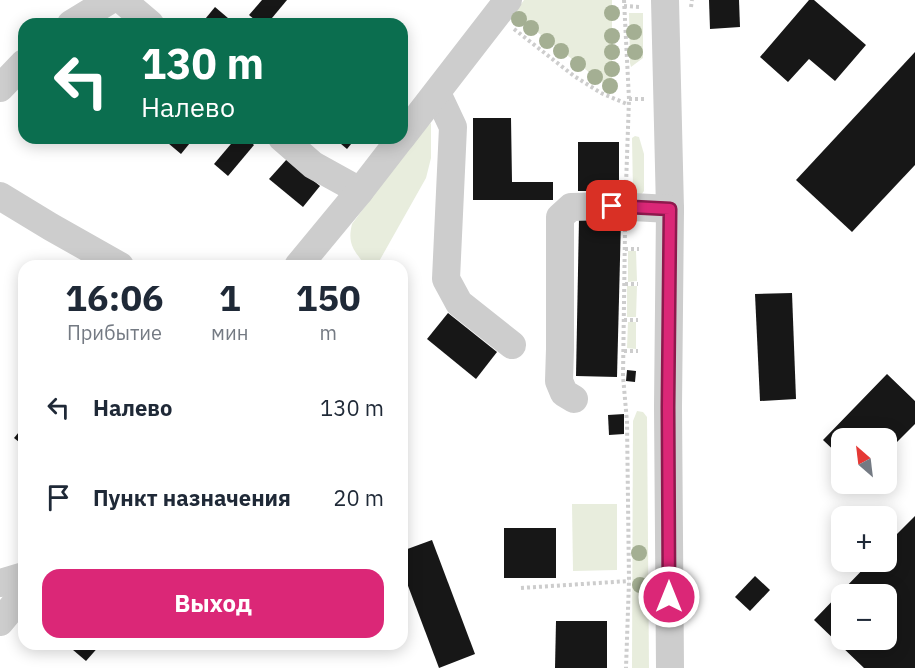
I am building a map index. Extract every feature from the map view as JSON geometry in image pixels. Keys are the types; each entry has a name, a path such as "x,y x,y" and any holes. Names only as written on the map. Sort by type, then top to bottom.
{"street":[{"path":"81,18 110,0"},
{"path":"122,0 143,18"},
{"path":"667,5 670,209 668,395 670,668"},
{"path":"408,130 502,7"},
{"path":"0,88 18,69"},
{"path":"437,93 453,127 446,279 459,303 512,345"},
{"path":"289,144 313,165 360,191"},
{"path":"303,260 397,144"},
{"path":"0,196 109,260"},
{"path":"574,399 564,393 559,381 560,217 571,207 612,206 670,209"},
{"path":"0,583 18,578"},
{"path":"0,621 18,600"}],"path":[{"path":"624,6 667,5 692,0"},
{"path":"502,7 574,76 602,93 628,102 644,99"},
{"path":"625,249 639,249"},
{"path":"625,284 639,284"},
{"path":"624,320 638,320"},
{"path":"624,351 638,351"},
{"path":"624,382 627,422 629,581 626,668"},
{"path":"521,588 629,581"}],"green space":[{"path":"524,0 612,0 612,79 610,86 514,14"},
{"path":"629,13 643,13 643,58 631,67 630,63"},
{"path":"431,123 431,158 426,178 380,260 361,260 351,242 352,224 421,131"},
{"path":"639,137 644,154 644,191 641,195 635,195 633,192 632,138"},
{"path":"628,251 636,251 637,281 628,282"},
{"path":"627,286 637,286 636,317 627,317"},
{"path":"628,322 636,322 636,349 627,348"},
{"path":"637,411 643,412 647,417 649,668 632,668 633,421"},
{"path":"572,504 617,504 617,570 573,571"}],"building":[{"path":"262,0 287,0 272,18 253,18 249,15"},
{"path":"709,0 739,0 740,27 710,29"},
{"path":"809,0 814,0 866,45 835,81 809,59 788,82 760,57"},
{"path":"215,7 228,18 206,18"},
{"path":"915,52 915,165 852,232 796,180"},
{"path":"473,118 511,118 512,182 553,182 553,200 473,200"},
{"path":"578,142 619,142 619,191 578,191"},
{"path":"169,144 189,144 181,154"},
{"path":"231,144 254,145 228,176 214,164"},
{"path":"341,144 351,144 347,149"},
{"path":"287,159 320,186 303,207 269,179"},
{"path":"579,219 621,220 617,377 576,376"},
{"path":"792,293 796,399 760,401 755,294"},
{"path":"448,313 497,352 476,379 427,339"},
{"path":"627,370 636,371 635,382 626,381"},
{"path":"887,374 915,401 915,424 897,442 897,428 835,428"},
{"path":"624,414 624,434 609,435 608,415"},
{"path":"831,432 831,448 823,440"},
{"path":"915,516 915,668 864,668 845,650 897,650 897,584 849,584 860,572 897,572 897,534"},
{"path":"504,528 556,528 556,578 504,578"},
{"path":"432,540 475,654 439,668 408,586 408,549"},
{"path":"755,576 770,590 750,611 735,597"},
{"path":"831,602 831,636 814,620"},
{"path":"556,621 607,621 607,668 555,668"},
{"path":"73,650 96,650 86,661"}],"route":[{"path":"612,206 670,209 669,597"}]}
